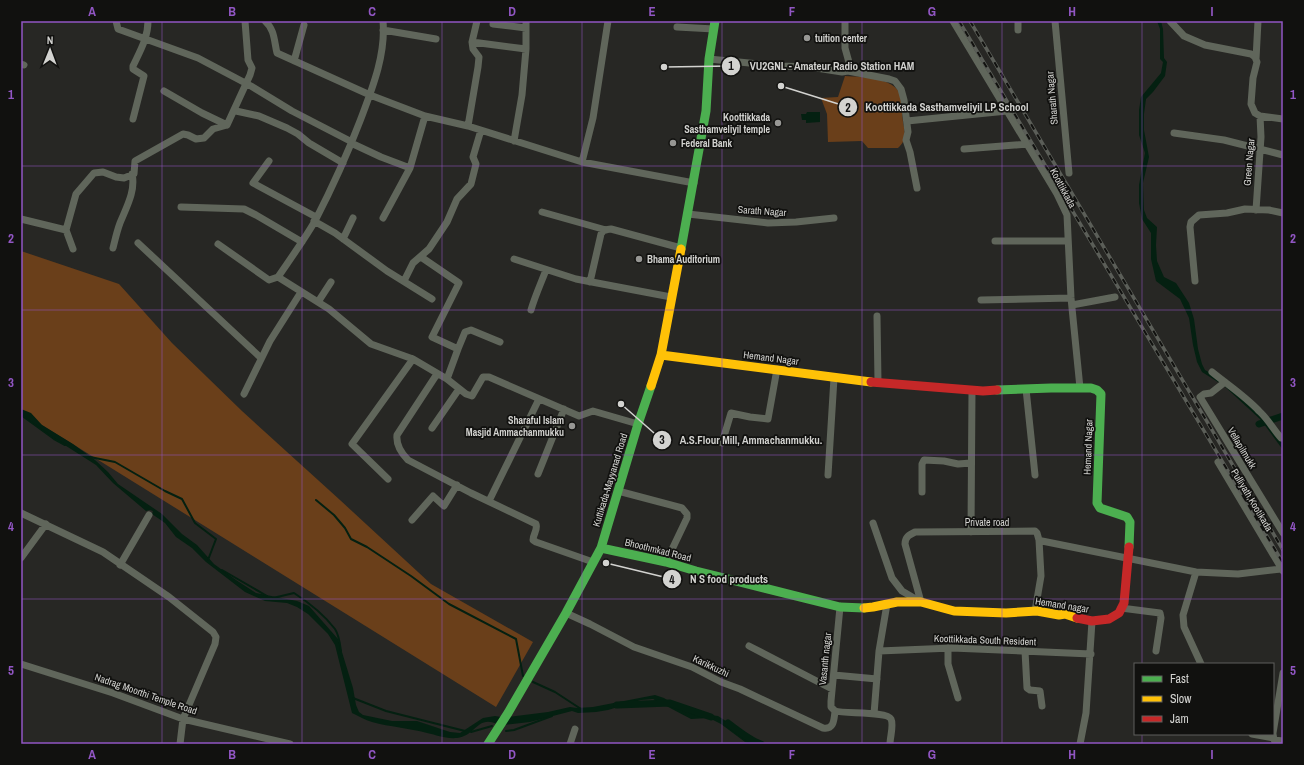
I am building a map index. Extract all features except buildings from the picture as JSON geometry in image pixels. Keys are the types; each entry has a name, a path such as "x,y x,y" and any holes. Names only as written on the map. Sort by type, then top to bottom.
{"street":[{"path":"116,21 118,29 198,58 245,83 292,111 381,157 410,168"},
{"path":"133,119 144,76 133,69 133,66 146,39 148,21"},
{"path":"73,249 66,230 76,194 94,173 103,172 116,177 124,178 134,174 135,161 183,134 196,139 204,138 213,129 227,124 252,68 248,60 245,21"},
{"path":"265,21 269,24 274,33 277,52 370,95 425,116 468,126 582,162 694,183"},
{"path":"218,244 270,280 278,277 315,220 352,142 370,95 380,62 383,30 382,21"},
{"path":"468,126 479,57 473,49 472,42 477,21"},
{"path":"582,162 593,118 608,21"},
{"path":"845,21 845,48 850,66 848,71"},
{"name":"Koottikkada","path":"953,21 1028,144 1066,212 1071,301 1080,388"},
{"path":"1018,21 1018,30"},
{"name":"Sharath Nagar","path":"1055,21 1069,173"},
{"path":"1170,21 1184,36 1205,45 1251,54 1256,59"},
{"path":"1258,21 1257,62 1253,78 1250,104 1255,112 1260,116 1283,119"},
{"path":"493,24 526,24 526,49 522,94 514,141"},
{"path":"677,27 714,25"},
{"name":"Kuttikada-Mayyanad Road","path":"488,744 508,713 566,613 601,548 638,424 662,355 671,297 694,183 706,111 709,59 714,25"},
{"path":"294,61 304,26"},
{"path":"383,30 436,39"},
{"path":"472,42 526,49"},
{"path":"709,59 780,66 810,67 842,72 848,71 872,75 895,82 902,89 908,132 906,140 910,152 917,188"},
{"path":"164,91 202,113 227,124"},
{"path":"236,111 259,116 287,128 343,163"},
{"path":"906,121 1008,111"},
{"path":"383,218 410,168 425,116"},
{"name":"Green Nagar","path":"1256,210 1262,137 1260,116"},
{"path":"404,281 413,263 430,249 447,222 457,199 471,184 476,164 473,157 481,130"},
{"path":"1174,133 1224,140 1283,155"},
{"path":"964,149 1028,144"},
{"path":"269,161 253,183 315,220 387,271 432,299"},
{"path":"113,248 119,224 128,204 132,187 132,174"},
{"path":"181,207 244,209 256,214 302,242"},
{"path":"1195,281 1190,227 1194,219 1199,215 1245,210 1269,210 1283,213"},
{"path":"542,212 606,230 611,229 681,248"},
{"name":"Sarath Nagar","path":"688,214 768,223 834,218"},
{"path":"343,239 353,218"},
{"path":"21,219 66,230"},
{"path":"590,282 601,234 606,230"},
{"path":"995,241 1068,240"},
{"path":"138,243 261,358"},
{"path":"421,257 458,283 432,337 458,350"},
{"path":"514,259 576,279 671,297"},
{"path":"531,310 546,270"},
{"path":"278,277 318,302 371,344 413,359 447,379 466,394 472,396 483,377 489,377 579,416 593,411 638,424"},
{"path":"318,302 331,282"},
{"path":"244,394 270,341 302,292"},
{"path":"982,300 1071,301 1115,297"},
{"path":"877,316 878,382"},
{"path":"447,379 465,332 471,330 500,342"},
{"name":"Hemand Nagar","path":"662,355 834,378 983,391 1080,388 1091,388 1097,390 1101,394 1097,503 1100,508 1127,517 1130,522 1129,558"},
{"path":"388,480 352,444 413,359"},
{"path":"722,442 731,413 768,419 777,370"},
{"path":"1212,372 1260,411 1281,438 1283,437"},
{"path":"437,374 399,430 396,439 403,455 408,460 536,524 537,527 533,536 533,540 536,542 593,562"},
{"path":"828,475 834,378"},
{"name":"Vellapilmukk","path":"1225,382 1200,397 1283,533"},
{"path":"432,428 458,389"},
{"path":"1026,389 1035,475"},
{"path":"971,532 972,390"},
{"path":"489,501 540,399"},
{"path":"538,474 564,409"},
{"path":"922,492 922,464 924,460 944,461 958,464 971,463"},
{"name":"Pulliyath,Kootikada","path":"1218,462 1282,570"},
{"path":"412,520 433,496 444,506 457,485"},
{"path":"618,491 682,508 685,511 687,518 666,562"},
{"path":"21,513 103,552 174,602 213,632 216,637 215,644 183,719 180,744"},
{"path":"120,565 149,514"},
{"path":"21,558 46,524"},
{"path":"873,524 892,578 902,591 921,602"},
{"name":"Private road","path":"921,602 905,548 905,540 908,535 915,532 1035,531 1038,533 1039,540 1196,572 1238,574 1282,570"},
{"path":"1035,611 1041,576 1039,540"},
{"name":"Bhoothmkad Road","path":"601,548 666,562 696,571 840,607 873,607 897,602 921,602"},
{"path":"1129,558 1124,603 1121,608 1160,613 1161,618 1156,651"},
{"path":"1196,572 1183,615 1183,620 1184,627 1201,663"},
{"name":"Hemand nagar","path":"921,602 954,611 1006,613 1035,611 1059,615 1065,614 1092,621 1109,619 1119,613 1121,608"},
{"path":"874,714 879,651 887,604"},
{"name":"Vasanth nagar","path":"836,711 831,707 840,607"},
{"name":"Karikkuzhi","path":"566,613 634,647 692,667 711,678 740,689 823,728 828,729 831,727 836,711"},
{"path":"1080,744 1086,713 1092,621"},
{"path":"749,646 832,689"},
{"path":"948,648 948,664 958,698"},
{"name":"Koottikkada South Resident","path":"879,651 948,648 1091,654"},
{"path":"1025,651 1027,688 1030,690 1040,691 1042,706"},
{"name":"Nadrag Moorthi Temple Road","path":"21,664 113,693 183,719 290,744"},
{"path":"1274,719 1283,672"},
{"path":"834,675 877,679"},
{"path":"836,711 841,713 888,716 891,719 890,744"},
{"path":"570,744 575,729"},
{"path":"1257,735 1273,738 1283,742"}],"shaded area":[{"path":"1157,21 1161,21 1163,29 1164,58 1167,62 1165,76 1146,99 1144,130 1149,157 1143,183 1144,210 1147,218 1157,227 1157,261 1164,277 1176,283 1189,303 1194,319 1198,349 1202,364 1205,370 1212,374 1221,384 1202,372 1197,362 1189,318 1180,299 1156,281 1151,259 1151,233 1142,219 1139,203 1139,185 1145,153 1139,135 1139,110 1141,97 1161,73 1163,62 1160,59 1160,29"},
{"path":"845,76 880,80 895,87 900,93 905,136 903,142 898,148 868,148 862,141 828,142 827,114 821,98 838,97"},
{"path":"807,112 820,112 820,122 806,123 806,120 802,120 801,114 806,114"},
{"path":"21,251 119,284 172,343 242,411 431,584 533,642 496,707 21,412"},
{"path":"1226,383 1272,428 1283,444 1283,450 1261,420 1223,385"},
{"path":"21,409 31,413 42,425 73,444 95,460 118,484 162,514 182,534 197,545 214,564 236,580 256,593 297,601 309,606 338,639 353,688 356,705 359,712 363,715 392,721 417,721 450,732 460,733 483,718 495,716 501,717 497,724 485,722 468,734 457,738 449,738 372,722 352,713 335,645 328,634 308,614 287,603 265,601 245,592 206,562 192,548 176,537 165,523 152,514 153,511 146,511 113,483 96,465 41,430 21,414"},
{"path":"655,695 664,698 686,712 718,716 745,736 761,744 749,744 721,724 709,718 691,719 653,699 641,700 608,710 578,713 572,711 530,722 503,725 508,717 548,712 570,707 593,707"}],"waterway":[{"path":"21,415 54,439 65,445"},
{"path":"1259,424 1283,416"},
{"path":"90,457 115,462 165,491 182,499 195,523 216,539 208,560"},
{"path":"316,500 334,515 345,528 351,539 367,547 411,576 449,604 516,639 523,676"},
{"path":"222,570 267,596"},
{"path":"273,598 294,593 310,605 335,629 340,642 341,651"},
{"path":"533,682 555,692 581,709"},
{"path":"353,698 386,711 465,731"},
{"path":"617,705 670,703 711,717"},
{"path":"506,731 514,730 552,716"},
{"path":"728,723 749,738 761,744"},
{"path":"471,732 492,726"}],"railway":[{"path":"959,21 1283,563"},
{"path":"970,21 1283,550"}],"traffic: fast":[{"path":"681,249 706,111 709,59 715,21"},
{"path":"488,744 508,713 566,613 601,548 638,424 651,386"},
{"path":"997,390 1091,388 1097,390 1101,394 1097,503 1100,508 1127,517 1130,522 1129,547"},
{"path":"601,548 666,562 696,571 840,607 864,608"}],"traffic: slow":[{"path":"651,386 661,355 681,249"},
{"path":"661,355 871,382"},
{"path":"864,608 897,602 921,602 954,611 1006,613 1037,611 1059,615 1065,614 1077,618"}],"traffic: jam":[{"path":"871,382 983,391 997,390"},
{"path":"1077,618 1092,621 1109,619 1119,613 1124,603 1129,547"}],"place":[{"name":"tuition center","path":"807,38"},
{"name":"VU2GNL - Amateur Radio Station HAM","path":"664,67"},
{"name":"Koottikkada Sasthamveliyil LP School","path":"781,86"},
{"name":"Koottikkada Sasthamveliyil temple","path":"778,123"},
{"name":"Federal Bank","path":"673,143"},
{"name":"Bhama Auditorium","path":"639,259"},
{"name":"A.S.Flour Mill, Ammachanmukku.","path":"621,404"},
{"name":"Sharaful Islam Masjid Ammachanmukku","path":"572,426"},
{"name":"N S food products","path":"606,563"}]}
